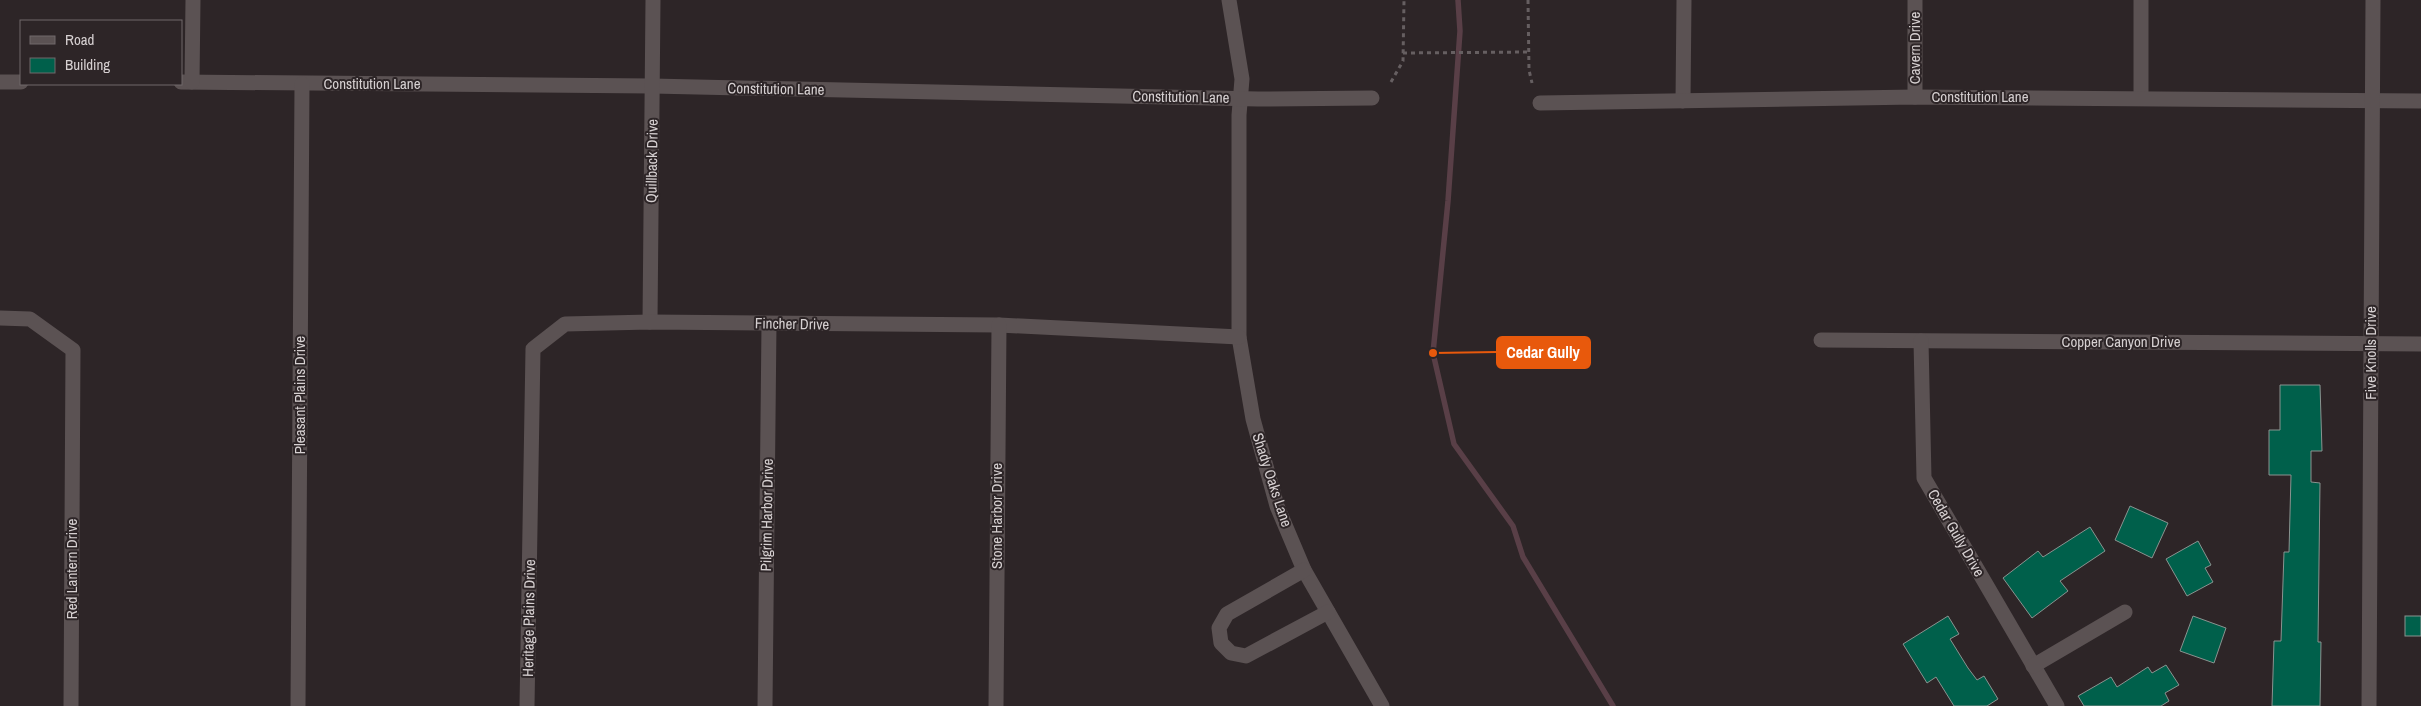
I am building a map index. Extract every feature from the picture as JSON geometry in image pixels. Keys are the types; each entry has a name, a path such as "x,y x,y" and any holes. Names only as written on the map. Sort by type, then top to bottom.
{"street":[{"path":"187,82 193,0"},
{"name":"Quillback Drive","path":"650,322 653,0"},
{"name":"Shady Oaks Lane","path":"1229,0 1242,79 1240,115 1239,337 1252,419 1277,506 1304,570 1382,706"},
{"path":"1682,101 1684,0"},
{"name":"Cavern Drive","path":"1914,0 1915,97"},
{"path":"2140,98 2141,0"},
{"name":"Five Knolls Drive","path":"2369,706 2373,0"},
{"path":"0,82 20,82"},
{"name":"Constitution Lane","path":"187,82 652,86 1242,98 1372,98"},
{"name":"Pleasant Plains Drive","path":"298,706 302,84"},
{"name":"Constitution Lane","path":"1540,104 1915,97 2421,101"},
{"name":"Red Lantern Drive","path":"0,318 30,319 73,350 71,706"},
{"name":"Fincher Drive","path":"530,530 533,349 565,324 650,322 999,325 1239,337"},
{"name":"Pilgrim Harbor Drive","path":"764,706 769,324"},
{"name":"Stone Harbor Drive","path":"996,706 999,325"},
{"name":"Copper Canyon Drive","path":"1821,340 2421,344"},
{"name":"Cedar Gully Drive","path":"1920,341 1924,478 2057,706"},
{"name":"Heritage Plains Drive","path":"527,706 530,530"},
{"path":"1304,570 1227,614 1219,628 1222,642 1231,653 1246,656 1328,612"},
{"path":"2033,666 2125,612"}],"path":[{"path":"1391,82 1403,61 1404,0"},
{"path":"1528,0 1528,70 1532,82"},
{"path":"1403,53 1529,52"}],"building":[{"path":"2280,385 2320,385 2322,451 2311,451 2311,482 2320,483 2318,642 2321,642 2320,706 2272,706 2274,641 2281,641 2284,552 2289,552 2291,475 2269,475 2269,430 2280,430"},
{"path":"2130,506 2168,523 2152,558 2115,540"},
{"path":"2090,527 2105,551 2060,581 2068,591 2032,618 2003,578 2038,551 2043,557"},
{"path":"2198,541 2211,565 2205,568 2213,582 2187,596 2166,559"},
{"path":"1948,616 1959,634 1950,639 1977,680 1984,676 1998,699 1987,706 1954,706 1936,677 1927,683 1903,644"},
{"path":"2193,616 2226,628 2214,663 2180,651"},
{"path":"2405,616 2421,616 2421,636 2405,636"},
{"path":"2166,665 2179,685 2165,693 2169,701 2161,706 2084,706 2078,696 2111,677 2117,687 2148,667 2152,673"}],"waterway":[{"path":"1458,0 1460,31 1448,201 1433,353 1454,444 1513,526 1523,557 1613,706"}],"place":[{"name":"Cedar Gully","path":"1433,353"}]}
